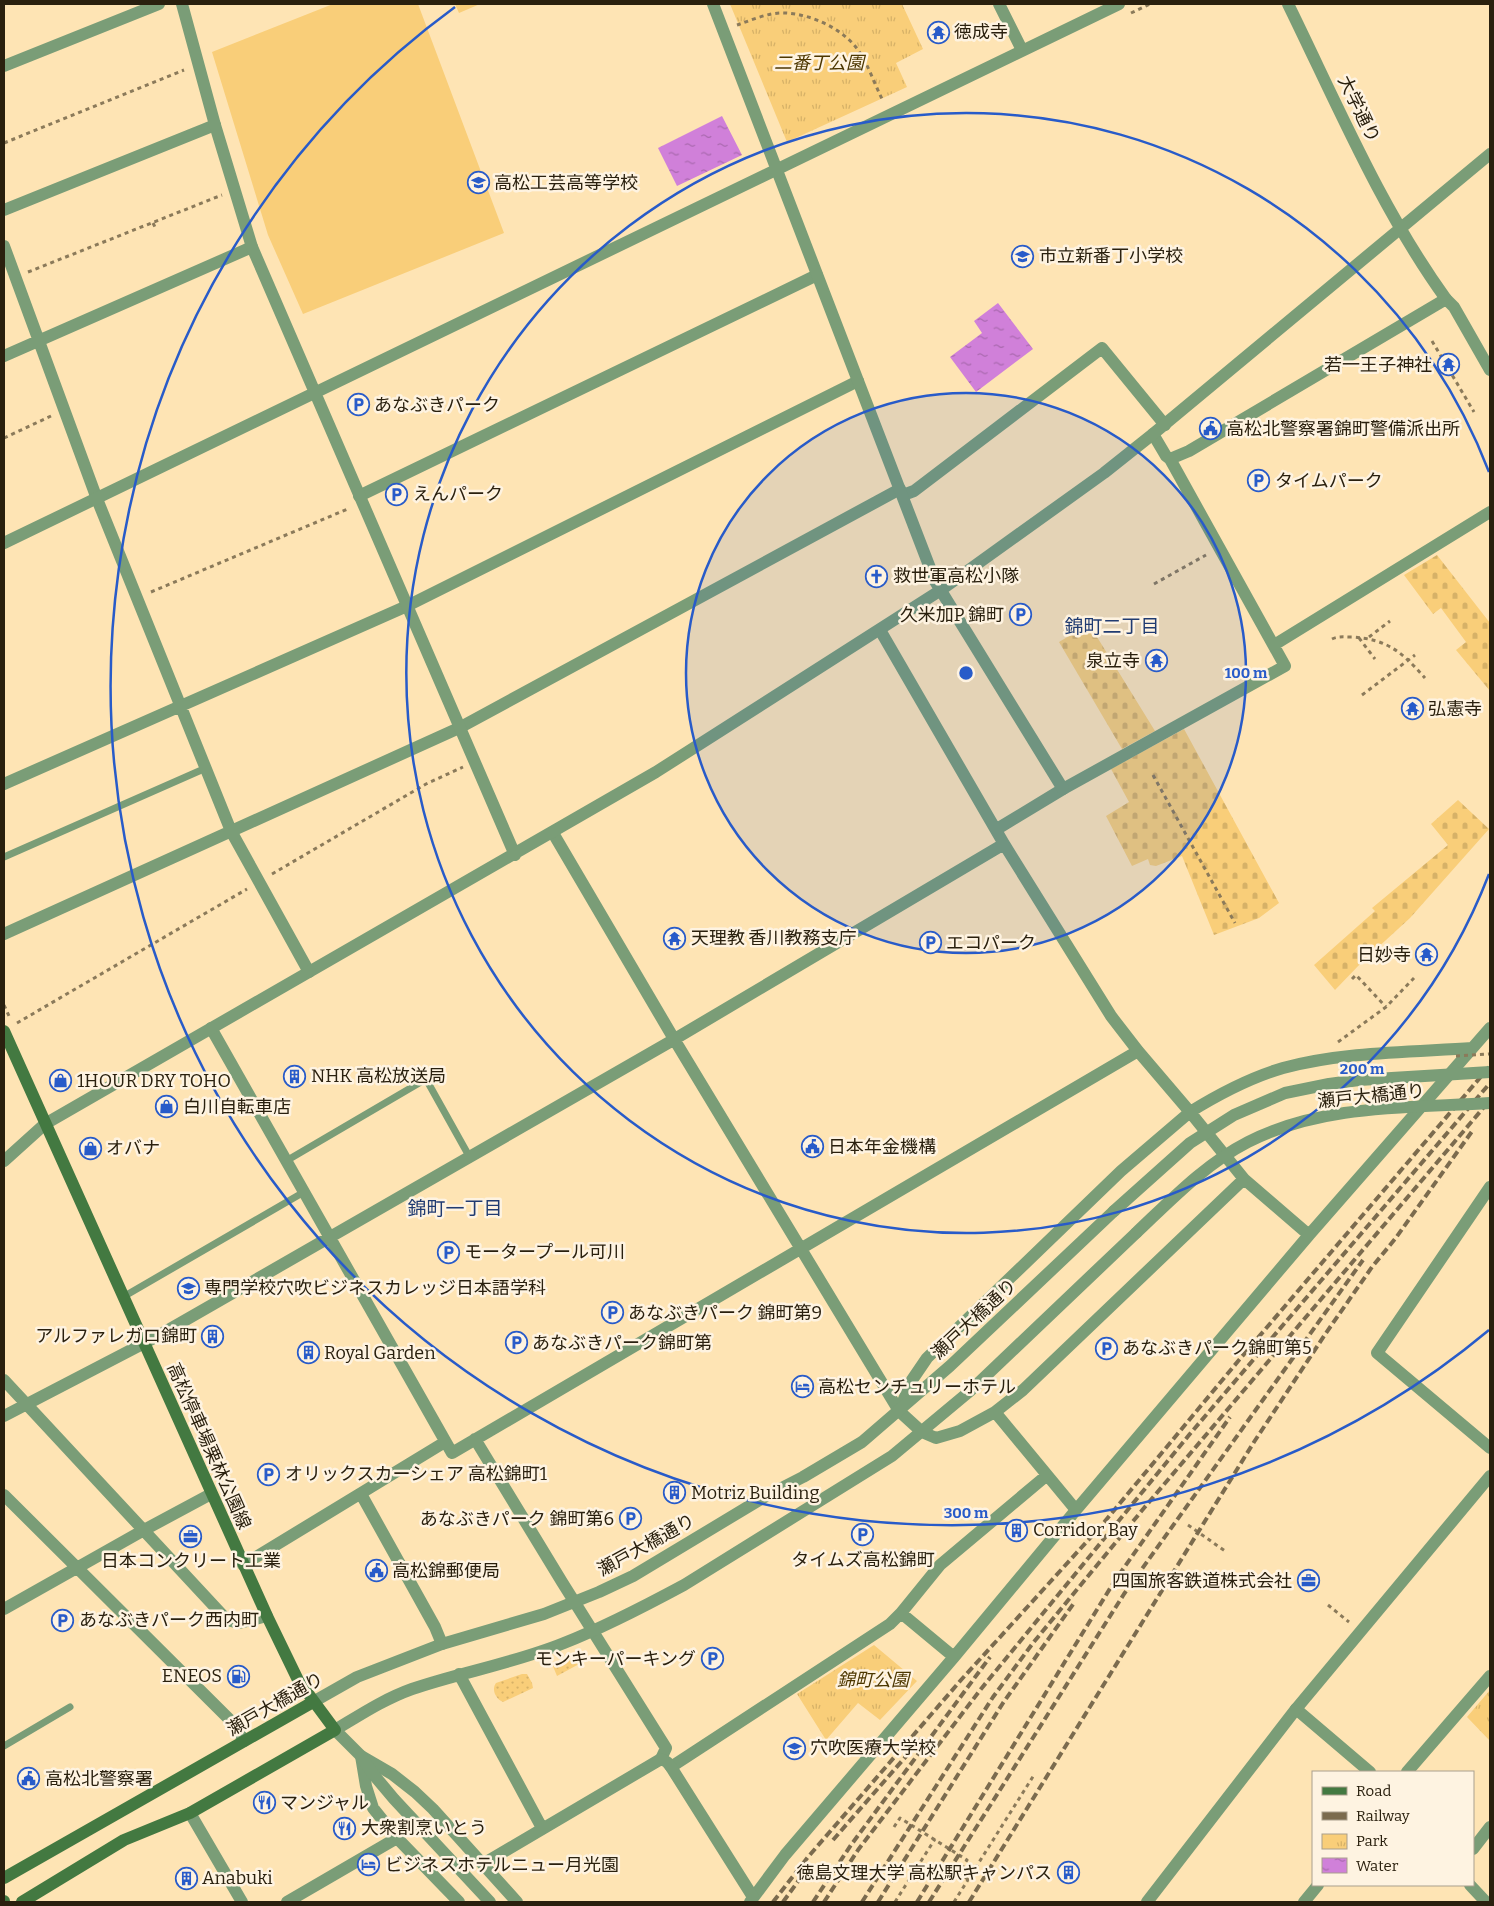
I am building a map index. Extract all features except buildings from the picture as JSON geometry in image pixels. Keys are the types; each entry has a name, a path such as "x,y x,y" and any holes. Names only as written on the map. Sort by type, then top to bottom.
{"main road":[{"name":"高松停車場栗林公園線","path":"4,1031 143,1344 267,1616 298,1680 335,1730"},
{"name":"瀬戸大橋通り","path":"4,1878 313,1702"},
{"name":"瀬戸大橋通り","path":"22,1902 124,1840 190,1813 335,1730"}],"street":[{"path":"4,66 160,4"},
{"path":"182,4 215,125 252,247 515,855"},
{"path":"713,4 929,566 940,590 1063,789"},
{"path":"999,4 1022,50"},
{"path":"4,543 316,394 1119,4"},
{"name":"大学通り","path":"1288,4 1380,191 1424,269 1454,307 1490,370"},
{"path":"4,210 215,125"},
{"path":"4,1161 45,1124 515,855 656,772 940,590 1104,473 1490,154"},
{"path":"4,246 97,499 231,831 309,972"},
{"path":"4,356 252,247"},
{"path":"361,500 817,275"},
{"path":"1170,459 1189,451 1446,299"},
{"path":"4,934 460,728 902,492 914,491 1102,348 1164,425"},
{"path":"4,784 407,606 858,380"},
{"path":"997,829 1063,789 1286,666 1170,459 1166,456 1153,434"},
{"path":"1274,645 1490,512"},
{"path":"880,630 1004,844 1111,1016 1244,1178 1309,1235"},
{"path":"553,833 674,1039 899,1411 922,1432 936,1438 960,1431 996,1412 1023,1390 1244,1178"},
{"path":"4,1416 143,1344 674,1039 1004,844"},
{"path":"211,1028 452,1453 1138,1051"},
{"path":"475,1439 666,1748 666,1763 751,1900 785,1855 1309,1235 1490,1028"},
{"path":"899,1411 912,1380 927,1358 1121,1170 1190,1112 1220,1094 1282,1068 1322,1060 1472,1048"},
{"name":"瀬戸大橋通り","path":"313,1702 357,1677 442,1644 544,1614 633,1576 766,1496 803,1477 862,1442 957,1360 1114,1211 1190,1143 1234,1115 1285,1093 1329,1084 1359,1080 1490,1072"},
{"name":"瀬戸大橋通り","path":"335,1730 396,1695 459,1674 533,1654 593,1630 684,1585 892,1456 970,1391 1176,1195 1210,1166 1248,1142 1294,1124 1359,1111 1490,1103"},
{"path":"1490,1187 1377,1353 1490,1448"},
{"path":"4,1380 227,1620 239,1623 267,1616"},
{"path":"996,1412 1046,1476 1076,1510"},
{"path":"244,1565 445,1442"},
{"path":"483,1864 542,1828 666,1763 890,1624 940,1565 1046,1476"},
{"path":"1147,1902 1296,1709 1490,1476"},
{"path":"4,1609 211,1494"},
{"path":"361,1494 435,1627 442,1644"},
{"path":"4,1496 234,1724 244,1741"},
{"path":"901,1613 954,1657"},
{"path":"459,1674 542,1828"},
{"path":"1408,1771 1490,1676"},
{"path":"1296,1709 1369,1771"},
{"path":"335,1730 362,1756 392,1774 415,1792 517,1902"},
{"path":"362,1756 366,1786 373,1808 397,1838 459,1902"},
{"path":"362,1756 373,1774 394,1800 490,1902"},
{"path":"190,1813 242,1902"},
{"path":"1474,1848 1490,1827"},
{"path":"287,1902 397,1838"},
{"path":"1304,1902 1317,1886"},
{"path":"1471,1886 1486,1902"}],"lane":[{"path":"4,856 206,768"},
{"path":"286,1162 426,1080 469,1156"},
{"path":"123,1297 304,1192"},
{"path":"4,1746 70,1707"}],"path":[{"path":"736,26 767,15 785,13 810,18 827,25 849,40 862,55 883,102"},
{"path":"4,143 199,64"},
{"path":"16,277 235,190"},
{"path":"153,223 155,227"},
{"path":"1432,341 1474,412"},
{"path":"4,438 64,409"},
{"path":"137,598 361,500"},
{"path":"1154,584 1219,548"},
{"path":"1369,638 1390,622"},
{"path":"1332,639 1337,636 1369,638 1390,646 1409,659 1425,678"},
{"path":"1358,638 1375,659"},
{"path":"1362,695 1414,655"},
{"path":"1153,775 1235,923"},
{"path":"1352,979 1356,975 1386,1007"},
{"path":"1336,1043 1386,1007 1414,978"},
{"path":"1456,1056 1490,1054"},
{"path":"1188,1525 1225,1551"},
{"path":"1328,1605 1351,1623"},
{"path":"954,1902 1034,1775"},
{"path":"894,1827 900,1818 967,1860 959,1873 968,1880"},
{"path":"895,1902 935,1839"}],"green space":[{"path":"333,4 418,4 504,233 303,314 268,235 212,52"},
{"path":"455,4 480,4 459,13"},
{"name":"二番丁公園","path":"730,4 902,4 923,49 896,63 907,87 787,142"},
{"path":"1437,555 1490,623 1490,691 1456,650 1466,642 1441,608 1433,614 1404,575"},
{"path":"1089,624 1155,731 1122,749 1059,642"},
{"path":"1184,729 1279,903 1259,918 1214,935 1182,856 1156,866 1150,865 1148,859 1132,866 1106,816 1129,802 1111,769"},
{"path":"1458,800 1489,829 1410,918 1362,962 1335,990 1314,965 1375,911 1372,908 1448,845 1431,824"},
{"name":"錦町公園","path":"874,1645 917,1681 880,1720 858,1703 826,1740 797,1694"},
{"path":"576,1654 581,1663 557,1676 552,1664"},
{"path":"527,1674 533,1688 503,1702 498,1699 494,1691 496,1683"},
{"path":"1490,1690 1490,1741 1467,1717"}],"water":[{"path":"722,116 742,155 677,186 658,148"},
{"path":"998,303 1033,349 976,392 950,357 982,333 974,321"}],"railway":[{"path":"773,1902 808,1857 961,1680 1101,1526 1239,1360 1490,1066"},
{"path":"824,1902 858,1850 981,1689 1189,1435 1490,1083"},
{"path":"862,1902 993,1697 1033,1643 1144,1508 1490,1100"},
{"path":"969,1902 1254,1442 1372,1267 1395,1239 1473,1130"},
{"path":"929,1902 1124,1594 1363,1260"},
{"path":"917,1902 1114,1582 1230,1417"},
{"path":"878,1902 1003,1703 1074,1603"},
{"path":"813,1902 851,1845 990,1657"},
{"path":"833,1840 922,1738"},
{"path":"783,1902 799,1880"}],"place":[{"name":"徳成寺","path":"938,32"},
{"name":"高松工芸高等学校","path":"478,183"},
{"name":"市立新番丁小学校","path":"1023,256"},
{"name":"若一王子神社","path":"1448,365"},
{"name":"あなぶきパーク","path":"358,405"},
{"name":"高松北警察署錦町警備派出所","path":"1210,429"},
{"name":"タイムパーク","path":"1259,481"},
{"name":"えんパーク","path":"397,494"},
{"name":"救世軍高松小隊","path":"877,576"},
{"name":"久米加P 錦町","path":"1020,615"},
{"name":"泉立寺","path":"1156,661"},
{"name":"弘憲寺","path":"1412,709"},
{"name":"天理教 香川教務支庁","path":"675,938"},
{"name":"エコパーク","path":"930,943"},
{"name":"日妙寺","path":"1427,955"},
{"name":"NHK 高松放送局","path":"295,1076"},
{"name":"1HOUR DRY TOHO","path":"61,1081"},
{"name":"白川自転車店","path":"167,1107"},
{"name":"日本年金機構","path":"812,1147"},
{"name":"オバナ","path":"90,1148"},
{"name":"モータープール可川","path":"448,1252"},
{"name":"専門学校穴吹ビジネスカレッジ日本語学科","path":"188,1288"},
{"name":"あなぶきパーク 錦町第9","path":"612,1313"},
{"name":"アルファレガロ錦町","path":"213,1336"},
{"name":"あなぶきパーク錦町第","path":"516,1343"},
{"name":"あなぶきパーク錦町第5","path":"1106,1348"},
{"name":"Royal Garden","path":"308,1353"},
{"name":"高松センチュリーホテル","path":"802,1387"},
{"name":"オリックスカーシェア 高松錦町1","path":"269,1474"},
{"name":"Motriz Building","path":"675,1493"},
{"name":"あなぶきパーク 錦町第6","path":"630,1519"},
{"name":"Corridor Bay","path":"1017,1530"},
{"name":"タイムズ高松錦町","path":"863,1535"},
{"name":"日本コンクリート工業","path":"191,1536"},
{"name":"高松錦郵便局","path":"376,1571"},
{"name":"四国旅客鉄道株式会社","path":"1308,1581"},
{"name":"あなぶきパーク西内町","path":"63,1620"},
{"name":"モンキーパーキング","path":"712,1659"},
{"name":"ENEOS","path":"238,1676"},
{"name":"穴吹医療大学校","path":"794,1748"},
{"name":"高松北警察署","path":"29,1779"},
{"name":"マンジャル","path":"264,1803"},
{"name":"大衆割烹いとう","path":"345,1828"},
{"name":"ビジネスホテルニュー月光園","path":"369,1865"},
{"name":"徳島文理大学 高松駅キャンパス","path":"1068,1873"},
{"name":"Anabuki","path":"186,1878"}],"district":[{"name":"錦町二丁目","path":"1112,626"},
{"name":"錦町一丁目","path":"455,1208"}]}
